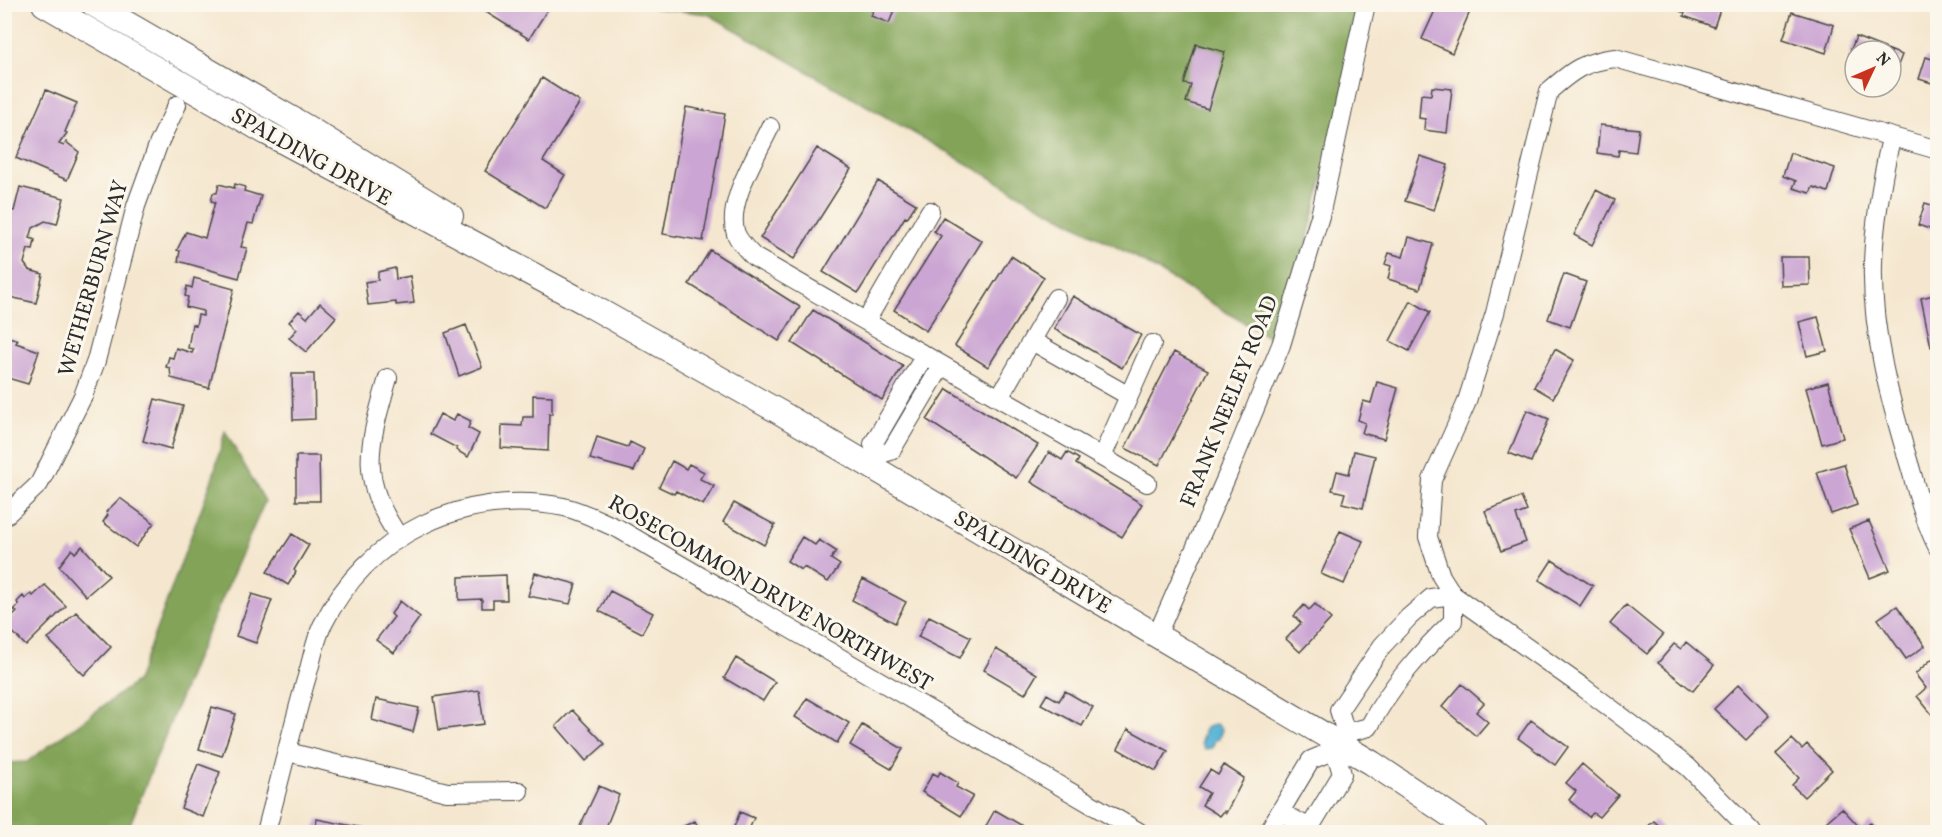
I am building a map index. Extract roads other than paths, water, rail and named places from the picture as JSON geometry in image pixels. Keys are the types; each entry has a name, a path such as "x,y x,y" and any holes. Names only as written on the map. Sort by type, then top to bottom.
{"main road":[{"name":"SPALDING DRIVE","path":"44,4 356,182 584,302 875,461 1157,635 1340,742 1475,832"},
{"name":"SPALDING DRIVE","path":"93,4 371,165 584,302"}],"street":[{"name":"FRANK NEELEY ROAD","path":"1157,635 1230,469 1281,345 1320,216 1366,4"},
{"path":"1752,832 1688,767 1584,688 1453,595 1441,576 1428,537 1432,480 1466,404 1495,313 1549,91 1577,67 1594,61 1615,58 1938,150"},
{"name":"WETHERBURN WAY","path":"4,518 39,484 83,396 96,361 136,206 158,146 177,105"},
{"path":"770,127 738,194 734,219 736,235 754,257 1147,483"},
{"path":"1892,138 1881,185 1873,264 1877,332 1900,435 1928,529 1938,548"},
{"path":"866,321 930,211"},
{"path":"999,398 1056,298"},
{"path":"1032,341 1129,396"},
{"path":"1102,457 1152,344"},
{"path":"925,355 873,444 875,461 891,451 942,365"},
{"path":"388,378 370,448 370,481 381,511 399,537"},
{"name":"ROSECOMMON DRIVE NORTHWEST","path":"266,832 321,628 344,588 399,537 446,513 479,507 520,504 566,507 619,529 1139,832"},
{"path":"1280,812 1309,830 1342,774 1339,710 1382,646 1431,598 1453,595"},
{"path":"1269,832 1311,760 1369,727 1379,707 1410,666 1454,621 1453,595"},
{"path":"288,752 447,792 519,791"}],"water":[{"path":"1216,724 1222,729 1219,739 1215,740 1212,748 1204,749 1201,743 1205,728"}]}
